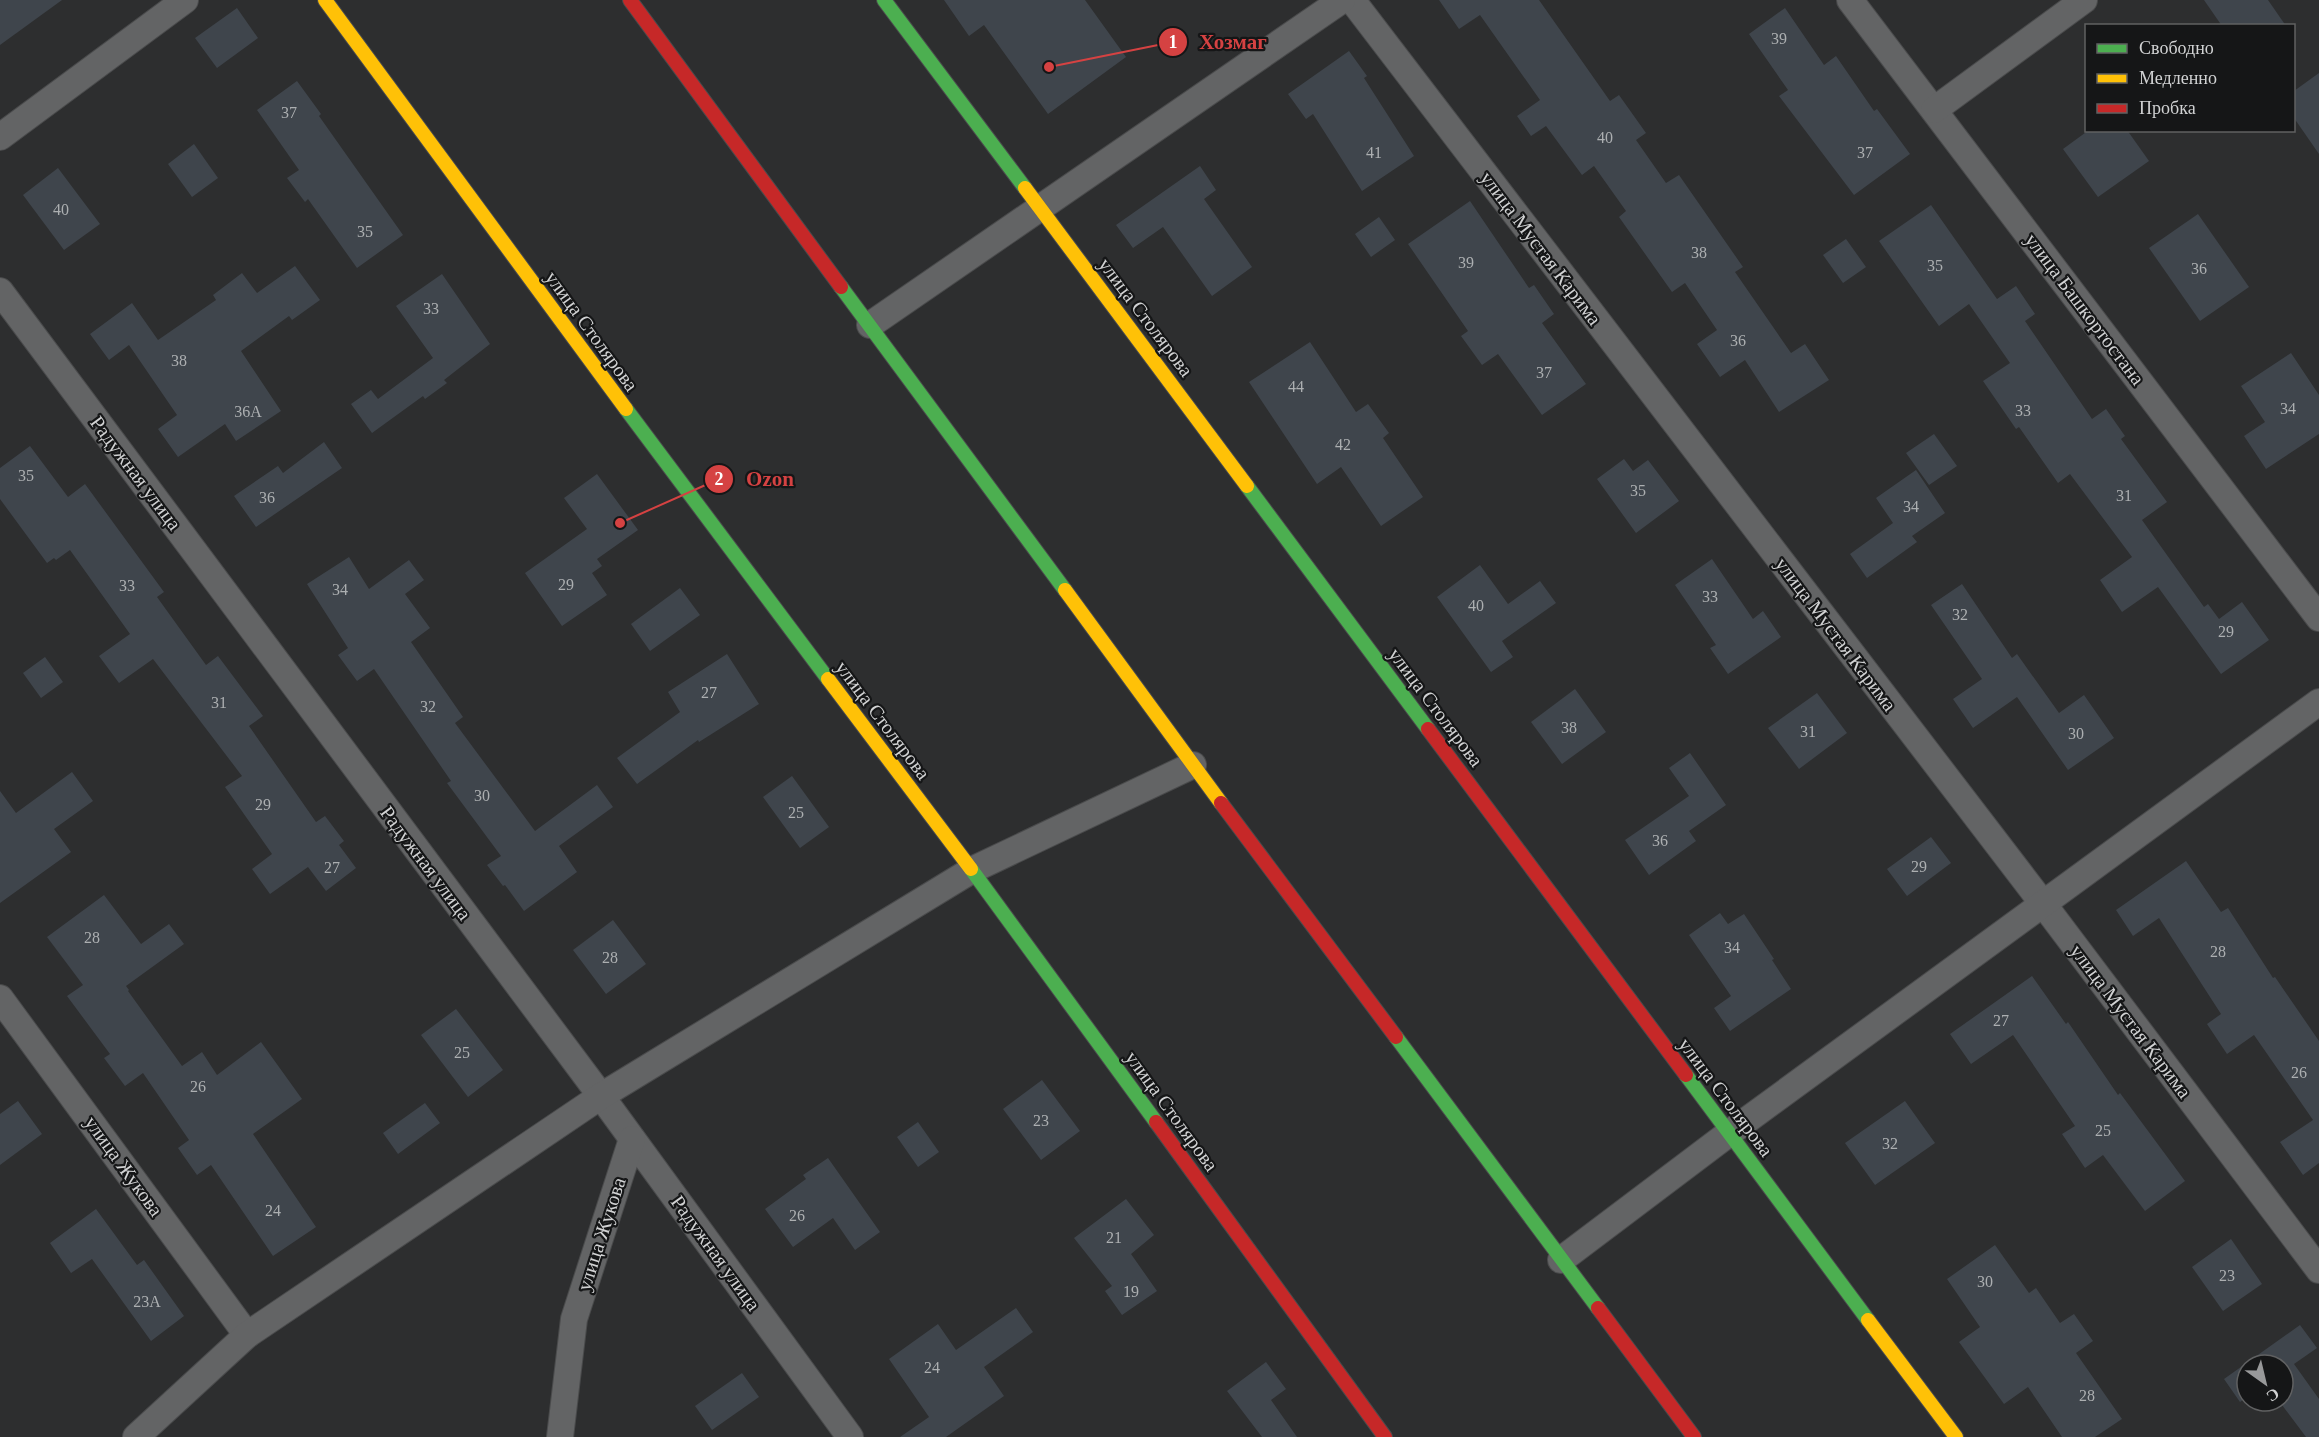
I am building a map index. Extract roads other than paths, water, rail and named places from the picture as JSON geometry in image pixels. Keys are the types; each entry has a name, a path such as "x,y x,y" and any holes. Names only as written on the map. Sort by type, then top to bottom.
{"street":[{"path":"0,137 185,0"},
{"name":"улица Столярова","path":"325,0 655,449 972,870 1385,1437"},
{"path":"630,0 1193,765 1694,1437"},
{"name":"улица Столярова","path":"884,0 1956,1437"},
{"path":"870,325 1342,0"},
{"name":"улица Мустая Карима","path":"1352,0 2044,905 2319,1270"},
{"name":"улица Башкортостана","path":"1850,0 2319,618"},
{"path":"1934,110 2084,0"},
{"name":"Радужная улица","path":"0,291 601,1096 850,1437"},
{"path":"1561,1260 1728,1134 2319,702"},
{"path":"136,1437 248,1335 601,1096 972,870 1193,765"},
{"name":"улица Жукова","path":"0,998 248,1335"},
{"name":"улица Жукова","path":"560,1437 574,1319 632,1139"}],"place":[{"name":"Хозмаг","path":"1049,67"},
{"name":"Ozon","path":"620,523"}]}
